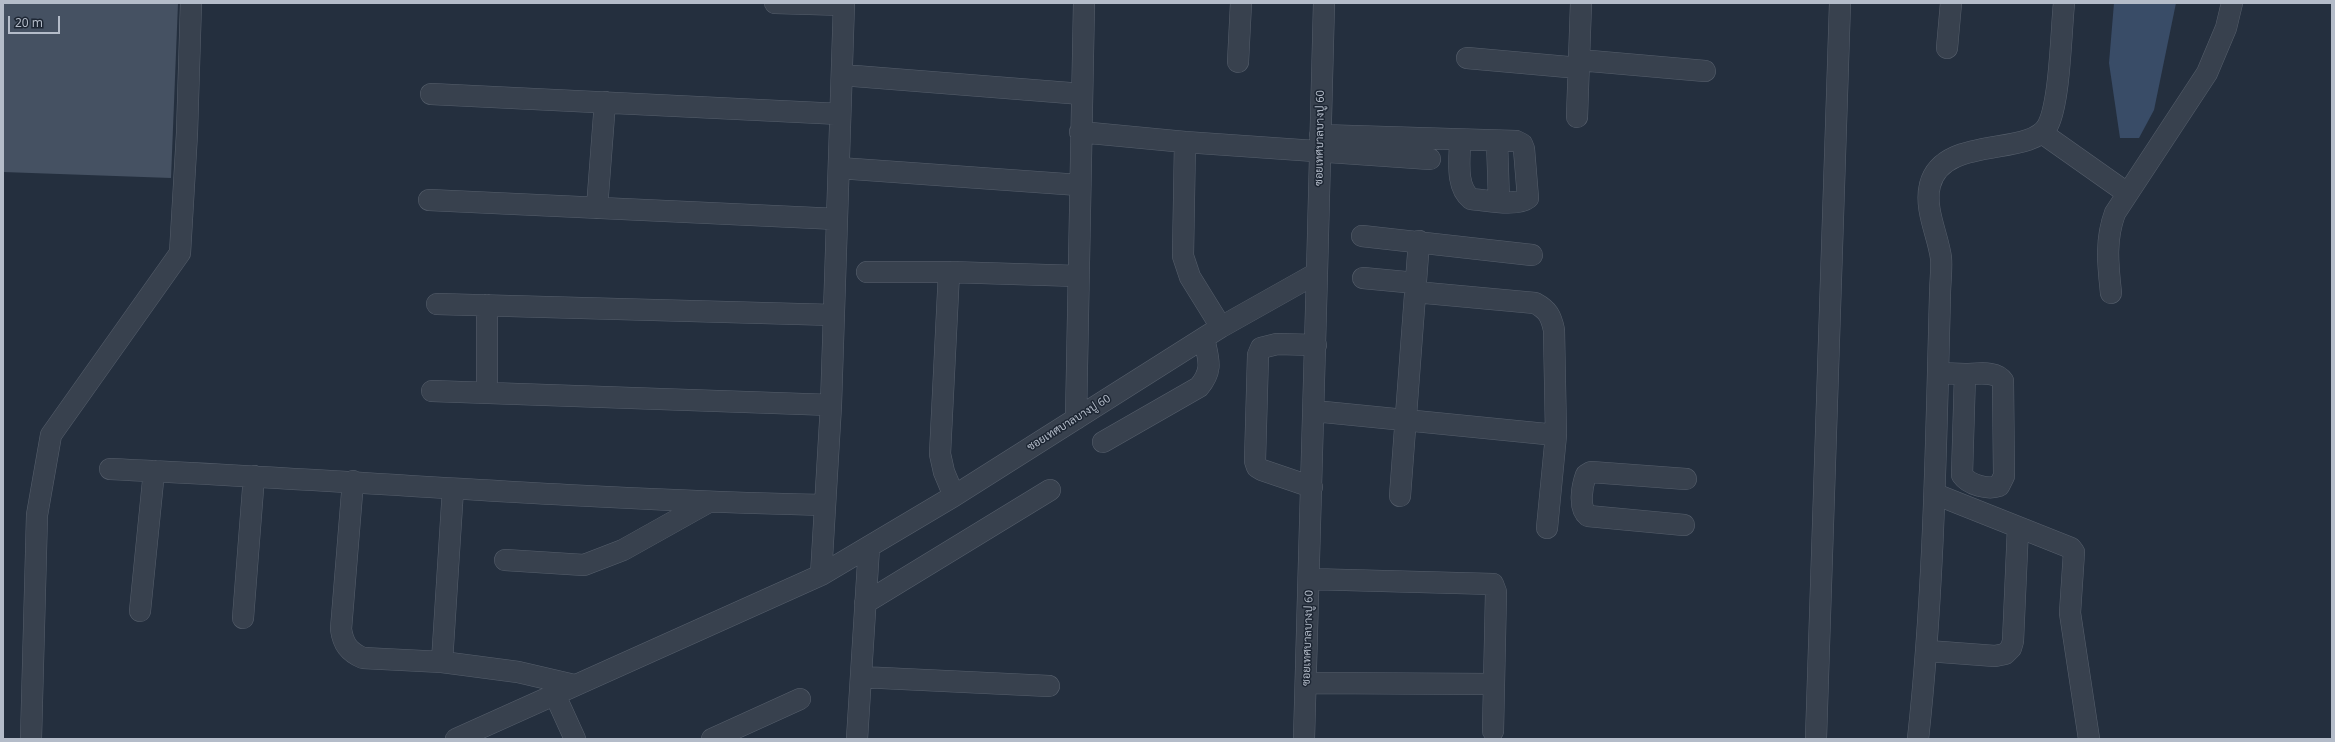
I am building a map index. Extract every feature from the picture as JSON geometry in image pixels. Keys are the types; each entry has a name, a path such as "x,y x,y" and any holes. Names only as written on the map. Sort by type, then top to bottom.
{"street":[{"path":"31,739 37,515 51,435 180,253 187,133 191,3"},
{"path":"776,3 844,4 831,404 821,574"},
{"path":"1076,419 1080,132 1084,3"},
{"path":"1238,62 1241,3"},
{"name":"ซอยเทศบาลบางปู 60","path":"1304,739 1307,683 1324,3"},
{"path":"1577,117 1581,3"},
{"path":"1816,739 1840,3"},
{"path":"1947,48 1951,3"},
{"path":"1918,739 1928,651 1935,494 1941,259 1929,202 1929,188 1934,173 1944,163 1968,153 2028,139 2042,133 2048,126 2055,98 2064,3"},
{"path":"2111,293 2107,253 2109,230 2126,193 2154,157 2207,73 2226,28 2232,3"},
{"path":"1467,58 1705,71"},
{"path":"842,75 1082,94"},
{"path":"431,94 840,114"},
{"path":"597,208 605,102"},
{"path":"1080,132 1185,142 1320,143 1460,140 1497,140 1516,142 1522,144 1524,149 1529,191 1528,198 1523,202 1470,199 1463,192 1460,182 1460,140"},
{"path":"2042,133 2126,193"},
{"path":"1497,140 1499,201"},
{"path":"1185,142 1183,256 1190,277 1222,327"},
{"path":"1320,143 1430,159"},
{"path":"839,168 1080,185"},
{"path":"429,200 837,220"},
{"path":"1362,236 1419,241 1532,255"},
{"path":"1400,496 1419,241"},
{"path":"867,272 949,272 1078,276"},
{"path":"949,272 940,454 944,472 954,496"},
{"name":"ซอยเทศบาลบางปู 60","path":"456,739 821,574 954,496 1222,327 1317,273"},
{"path":"1363,278 1416,287 1535,303 1544,308 1551,315 1554,330 1556,435 1553,480 1547,528"},
{"path":"437,304 834,315"},
{"path":"487,305 487,393"},
{"path":"1103,442 1199,387 1207,377 1209,365 1204,338"},
{"path":"1312,487 1262,470 1257,467 1254,461 1258,355 1261,348 1277,344 1316,345"},
{"path":"1938,373 1994,374 2000,376 2003,381 2004,476 1999,486 1994,488 1972,483 1962,475 1965,374"},
{"path":"432,391 831,404"},
{"path":"1314,411 1556,435"},
{"path":"110,469 353,481 453,489 707,503 825,506"},
{"path":"140,611 154,471"},
{"path":"1684,525 1588,516 1582,507 1583,482 1586,475 1591,472 1686,479"},
{"path":"243,618 254,476"},
{"path":"1553,480 1583,482"},
{"path":"353,481 341,629 346,647 354,654 363,658 442,662 518,672 574,685"},
{"path":"442,662 453,489"},
{"path":"865,603 1050,490"},
{"path":"1935,494 2067,545 2074,552 2070,613 2089,739"},
{"path":"505,560 584,565 623,550 707,503"},
{"path":"1928,651 1995,656 2005,654 2010,648 2013,641 2018,527"},
{"path":"857,739 868,546"},
{"path":"1309,579 1493,584 1496,592 1493,730"},
{"path":"861,677 1049,686"},
{"path":"1307,683 1494,684"},
{"path":"555,695 575,739"},
{"path":"712,739 800,699"}],"water":[{"path":"2114,3 2176,3 2154,110 2139,138 2120,138 2109,63"}],"building":[{"path":"3,3 178,3 171,178 3,172"}]}
